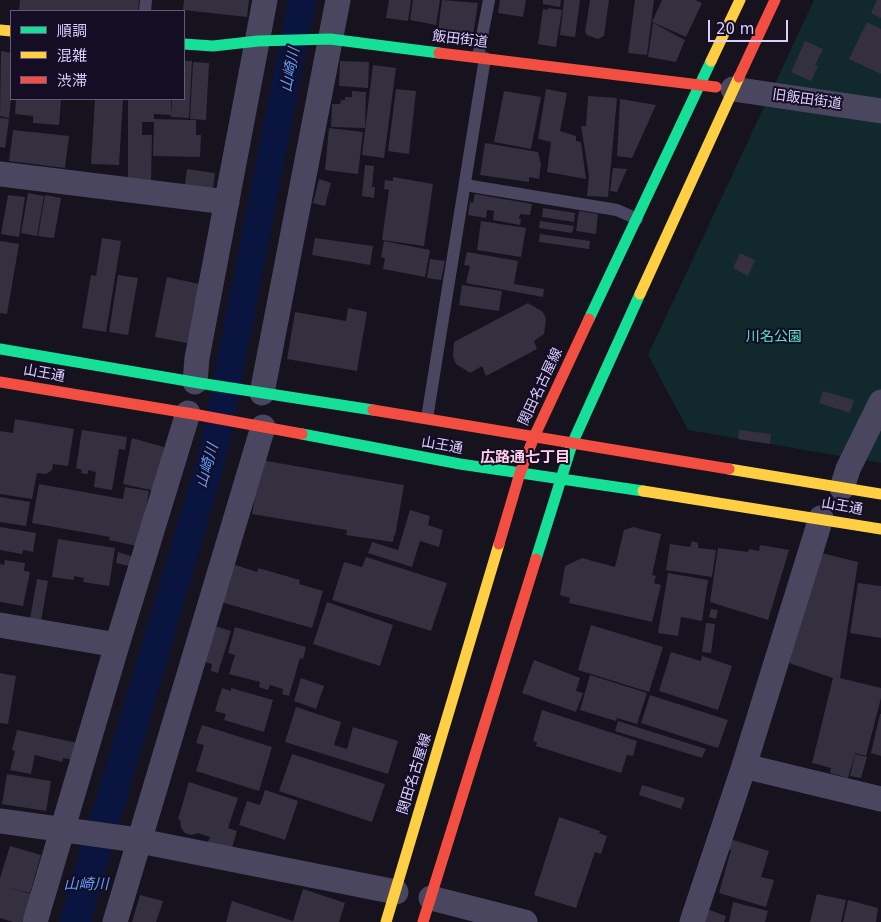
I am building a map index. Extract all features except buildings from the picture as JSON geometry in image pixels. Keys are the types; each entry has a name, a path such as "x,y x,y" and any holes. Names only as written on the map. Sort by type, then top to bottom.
{"main road":[{"name":"関田名古屋線","path":"386,922 520,473 534,438 740,0"},
{"path":"423,922 572,444 775,0"},
{"name":"飯田街道","path":"185,44 213,46 262,41 327,39 733,89"},
{"name":"山王通","path":"0,348 260,393 427,418 534,438 881,494"},
{"name":"山王通","path":"0,382 258,426 460,464 562,478 881,529"}],"street":[{"path":"197,382 197,358 227,202 262,41 265,0"},
{"path":"260,393 327,39 338,0"},
{"name":"旧飯田街道","path":"733,89 881,111"},
{"path":"0,174 227,202"},
{"path":"842,488 848,469 881,402"},
{"path":"35,922 117,645 190,414"},
{"path":"115,922 135,840 258,426"},
{"path":"692,922 744,766 820,518"},
{"path":"0,625 117,645"},
{"path":"744,766 881,799"},
{"path":"0,821 135,840 396,892"},
{"path":"431,898 525,922"}],"lane":[{"path":"427,418 464,185 490,0"},
{"path":"464,185 618,210 637,218"}],"green space":[{"name":"川名公園","path":"814,0 881,0 881,463 688,430 648,355"}],"water":[{"name":"山崎川","path":"288,0 316,0 227,456 91,922 59,922 199,451"}],"traffic: fast":[{"path":"185,44 213,46 258,41 330,39 439,53"},
{"path":"589,319 711,61"},
{"path":"536,559 572,444 640,294"},
{"path":"0,349 373,410"},
{"path":"302,434 460,464 643,491"}],"traffic: slow":[{"path":"711,61 740,0"},
{"path":"0,30 10,31"},
{"path":"640,294 739,77"},
{"path":"729,469 881,494"},
{"path":"643,491 881,529"},
{"path":"386,922 499,544"}],"traffic: jam":[{"path":"739,77 775,0"},
{"path":"439,53 716,87"},
{"path":"499,544 520,473 534,437 589,319"},
{"path":"0,382 302,434"},
{"path":"373,410 729,469"},
{"path":"423,922 536,559"}],"district":[{"name":"広路通七丁目","path":"525,458"}]}
